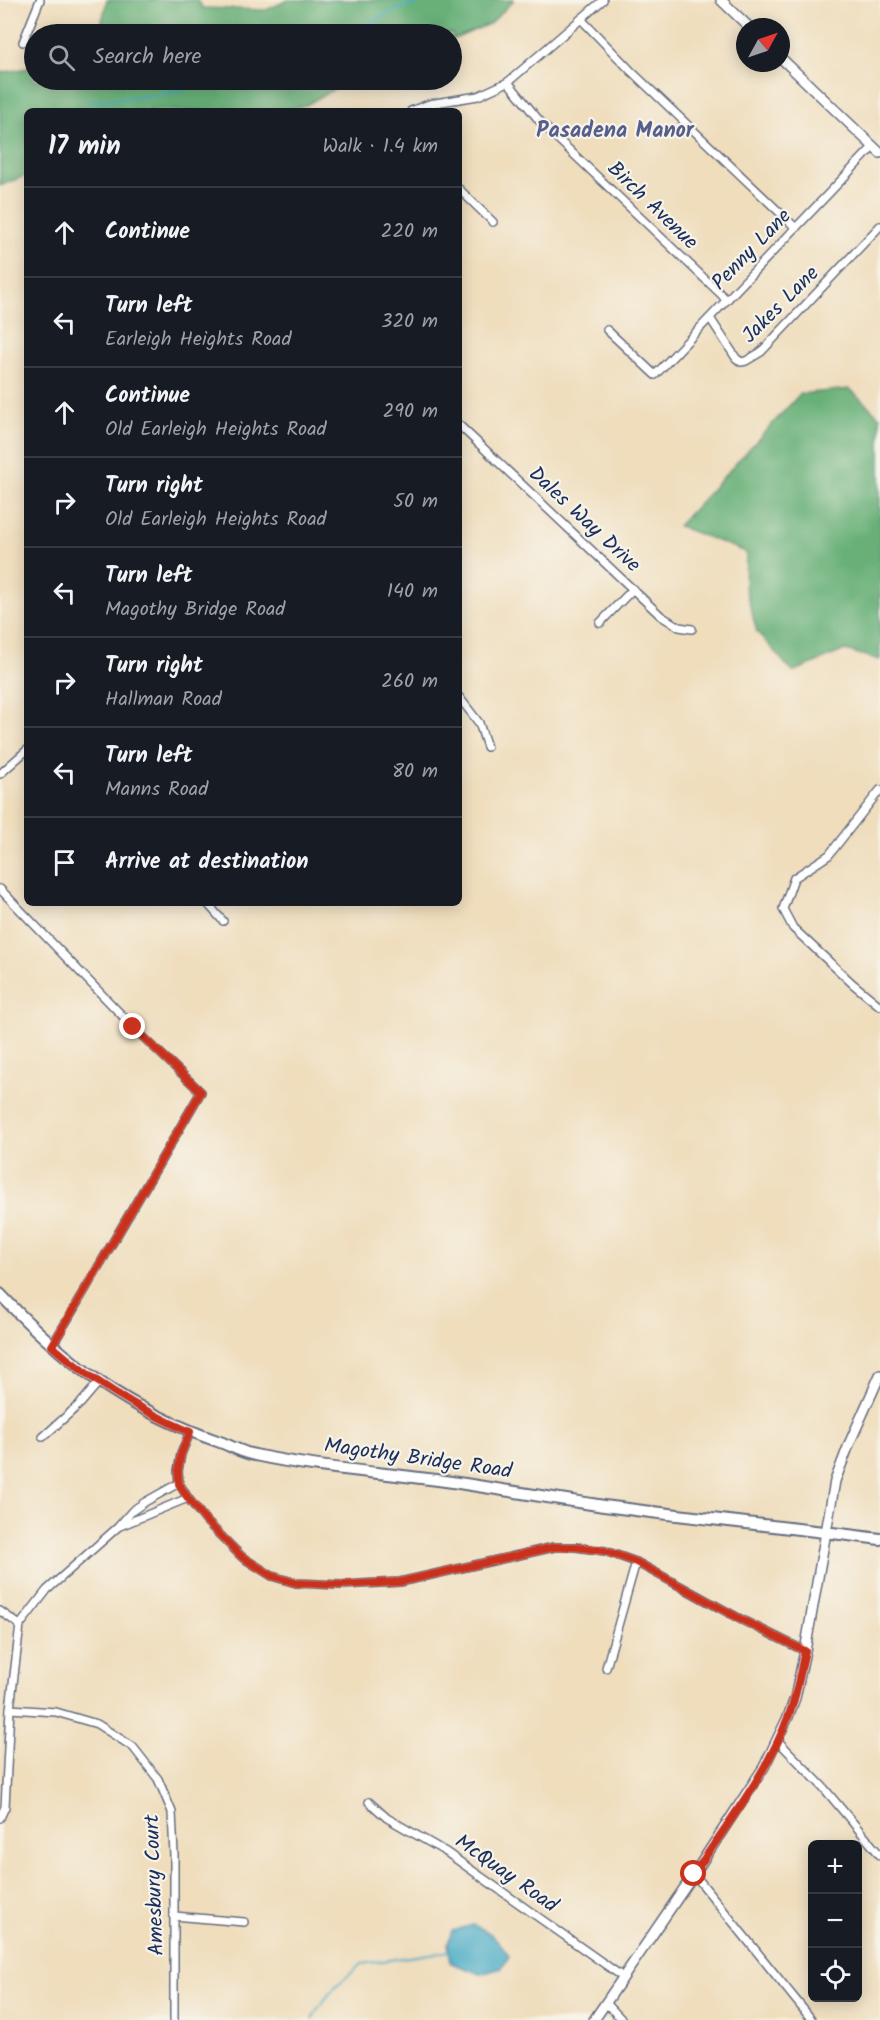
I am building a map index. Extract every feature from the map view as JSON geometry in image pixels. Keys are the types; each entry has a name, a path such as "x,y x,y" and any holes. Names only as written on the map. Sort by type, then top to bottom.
{"main road":[{"path":"722,0 740,18"},
{"path":"790,67 877,150"},
{"name":"Magothy Bridge Road","path":"0,1294 71,1363 99,1382 153,1415 190,1432 252,1455 305,1464 451,1481 603,1505 880,1539"},
{"path":"594,2020 694,1874 764,1767 778,1741 795,1698 835,1481 880,1375"}],"street":[{"path":"30,24 40,0"},
{"path":"419,108 429,104 478,96 508,82 603,0"},
{"path":"581,19 638,78 796,228"},
{"name":"Birch Avenue","path":"508,82 542,124 727,300"},
{"name":"Penny Lane","path":"607,330 655,375 796,228 877,150"},
{"path":"462,192 493,222"},
{"name":"Jakes Lane","path":"710,318 736,358 741,362 746,361 768,344 880,226"},
{"name":"Dales Way Drive","path":"462,428 669,622 692,629"},
{"path":"600,623 633,589"},
{"path":"462,701 479,723 487,747"},
{"path":"0,774 24,753"},
{"path":"880,790 829,855 794,878 783,909 793,928 852,984 880,1006"},
{"path":"0,889 133,1027 201,1092 52,1346"},
{"path":"210,906 223,921"},
{"path":"43,1437 99,1382"},
{"path":"190,1432 181,1454 178,1471 179,1484 206,1521 242,1557 272,1576 296,1583 340,1585 400,1582 554,1547 605,1551 636,1562 742,1620 805,1651"},
{"path":"0,1818 4,1807 10,1709 20,1625 47,1590 118,1527 132,1511 179,1484"},
{"path":"118,1527 188,1498"},
{"path":"606,1668 636,1562"},
{"path":"0,1611 20,1625"},
{"name":"Amesbury Court","path":"10,1709 56,1712 97,1724 133,1747 158,1779 172,1812 174,2020"},
{"path":"778,1741 823,1787 880,1855"},
{"name":"McQuay Road","path":"369,1802 387,1818 446,1852 623,1977"},
{"path":"694,1874 812,2020"},
{"path":"174,1916 244,1922"},
{"path":"606,2003 622,2020"}],"green space":[{"path":"107,0 197,0 203,8 266,10 288,0 514,0 491,23 462,36 462,24 101,24"},
{"path":"24,69 24,90 332,90 306,105 294,108 24,108 24,176 0,186 0,73"},
{"path":"850,389 880,417 880,660 845,650 793,672 757,632 745,587 746,552 678,526 800,394"}],"water":[{"path":"472,1925 489,1933 506,1951 509,1956 502,1968 480,1974 451,1963 448,1943 452,1931"}],"waterway":[{"path":"368,24 390,12 433,0"},
{"path":"88,101 161,95 180,90"},
{"path":"312,2020 318,2008 337,1985 362,1964 450,1951"}],"district":[{"name":"Pasadena Manor","path":"615,131"}],"route":[{"path":"133,1027 201,1092 52,1346 71,1363 99,1382 153,1415 190,1432 181,1454 178,1471 179,1484 206,1521 242,1557 272,1576 296,1583 340,1585 400,1582 554,1547 605,1551 636,1562 742,1620 805,1651 795,1698 778,1741 764,1767 694,1874"}]}
